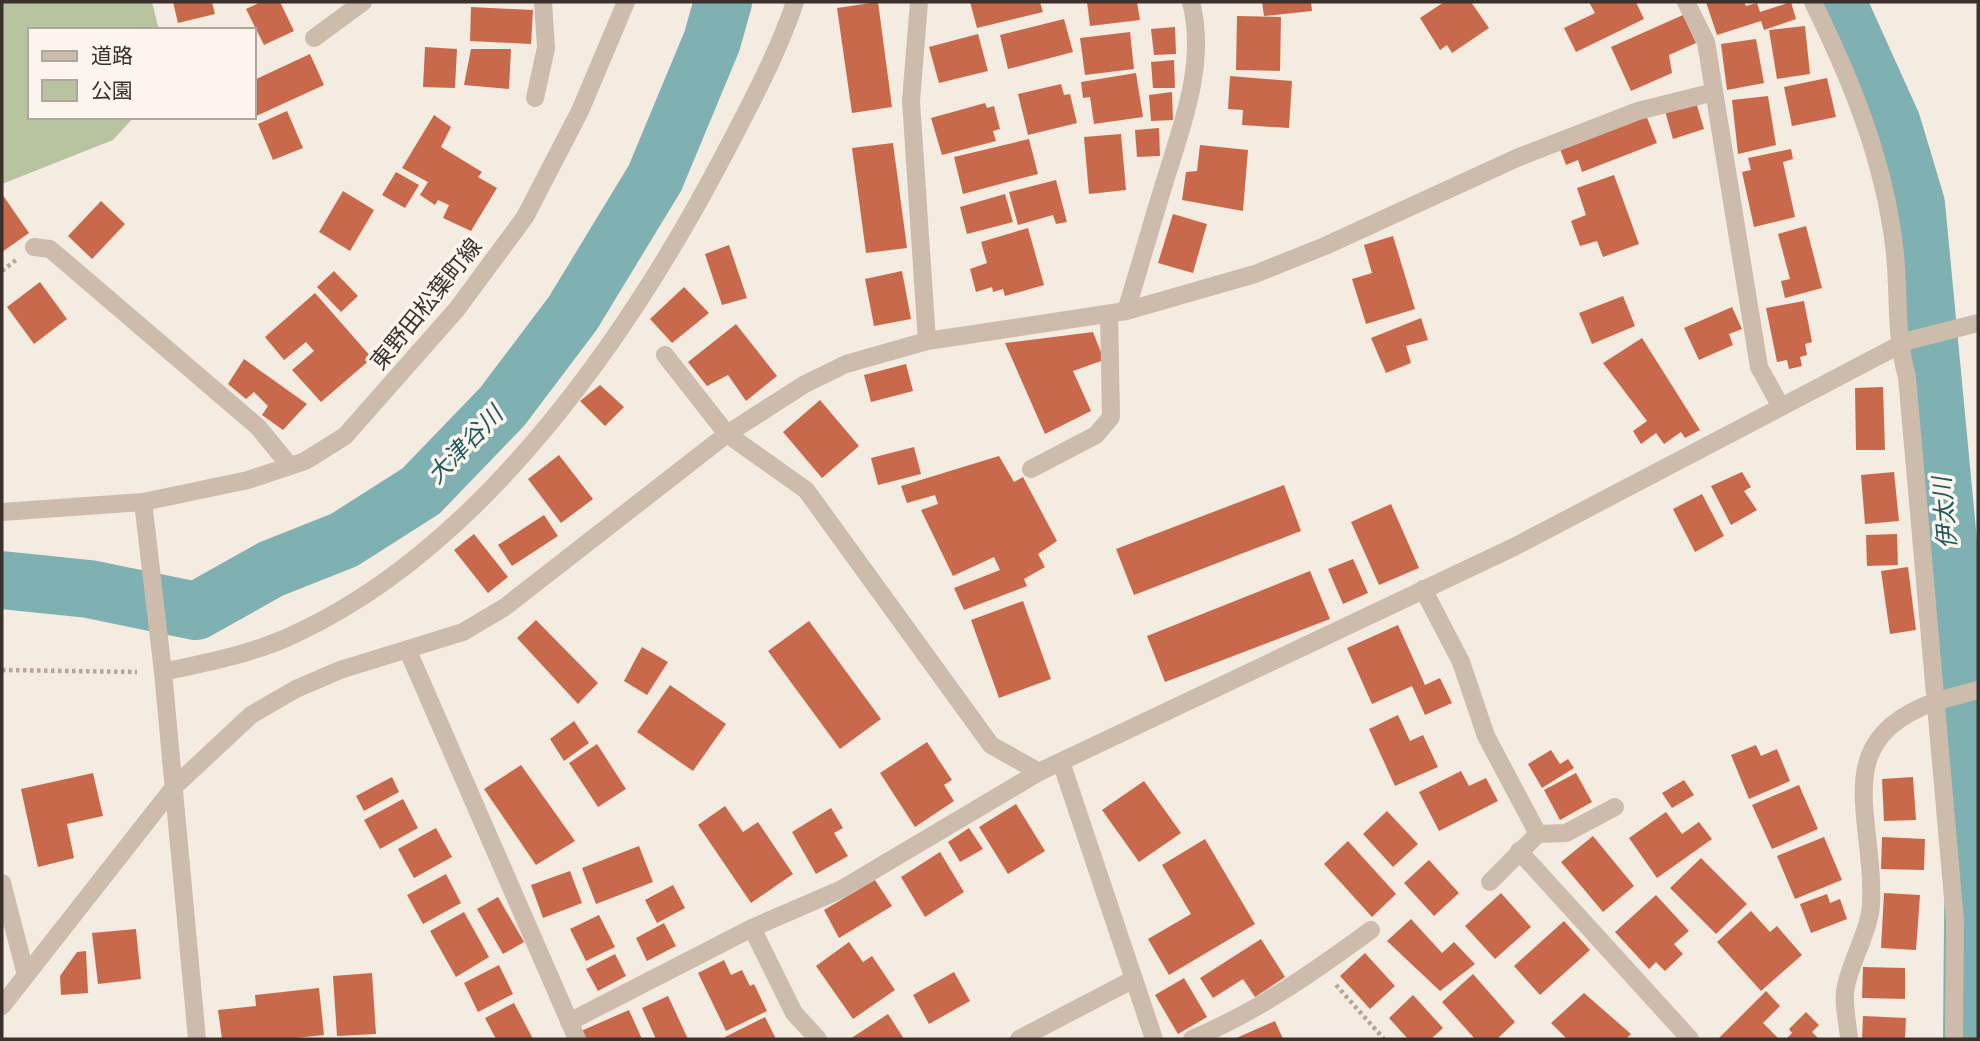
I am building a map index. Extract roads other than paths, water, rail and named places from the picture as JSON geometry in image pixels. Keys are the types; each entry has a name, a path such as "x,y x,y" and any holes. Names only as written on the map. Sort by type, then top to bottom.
{"street":[{"path":"314,38 363,2"},
{"path":"535,98 546,48 543,2"},
{"name":"東野田松葉町線","path":"2,512 143,502 248,481 305,461 345,436 380,400 457,309 525,217 580,111 626,2"},
{"path":"162,664 247,653 296,634 355,600 419,556 486,494 542,434 686,227 744,117 795,2"},
{"path":"919,2 911,101 927,341"},
{"path":"1031,470 1096,435 1111,417 1117,313 1196,67 1196,23 1191,2"},
{"path":"1686,2 1706,42 1759,367 1781,407"},
{"path":"1813,2 1852,82 1882,178 1894,246 1955,921 1954,1039"},
{"path":"2,1006 174,787 251,715 285,695 340,670 463,632 505,607 727,434 805,384 846,364 927,341 1117,313 1255,274 1325,246 1519,157 1638,111 1714,92"},
{"path":"34,247 50,249 258,427 290,466"},
{"path":"569,1022 752,928 842,889 1039,772 1514,547 1903,344 1952,328 1978,323"},
{"path":"665,355 727,434 806,490 991,745 1039,772"},
{"path":"143,502 162,664 197,1039"},
{"path":"1423,589 1461,662 1486,736 1538,834"},
{"path":"408,651 577,1039"},
{"path":"1849,1039 1845,989 1871,906 1862,779 1874,744 1908,711 1978,690"},
{"path":"1061,762 1154,1039"},
{"path":"1490,882 1538,834 1566,833 1615,807"},
{"path":"1519,851 1690,1039"},
{"path":"2,883 26,975"},
{"path":"752,928 794,1013 818,1039"},
{"path":"1192,1039 1227,1025 1320,967 1371,930"},
{"path":"1019,1039 1134,979"}],"waterway":[{"name":"大津谷川","path":"2,580 89,589 196,611 271,569 344,540 421,491 502,407 573,313 655,178 712,41 723,2"},
{"name":"伊太川","path":"1837,2 1892,124 1916,204 1974,816 1972,1039"}]}
